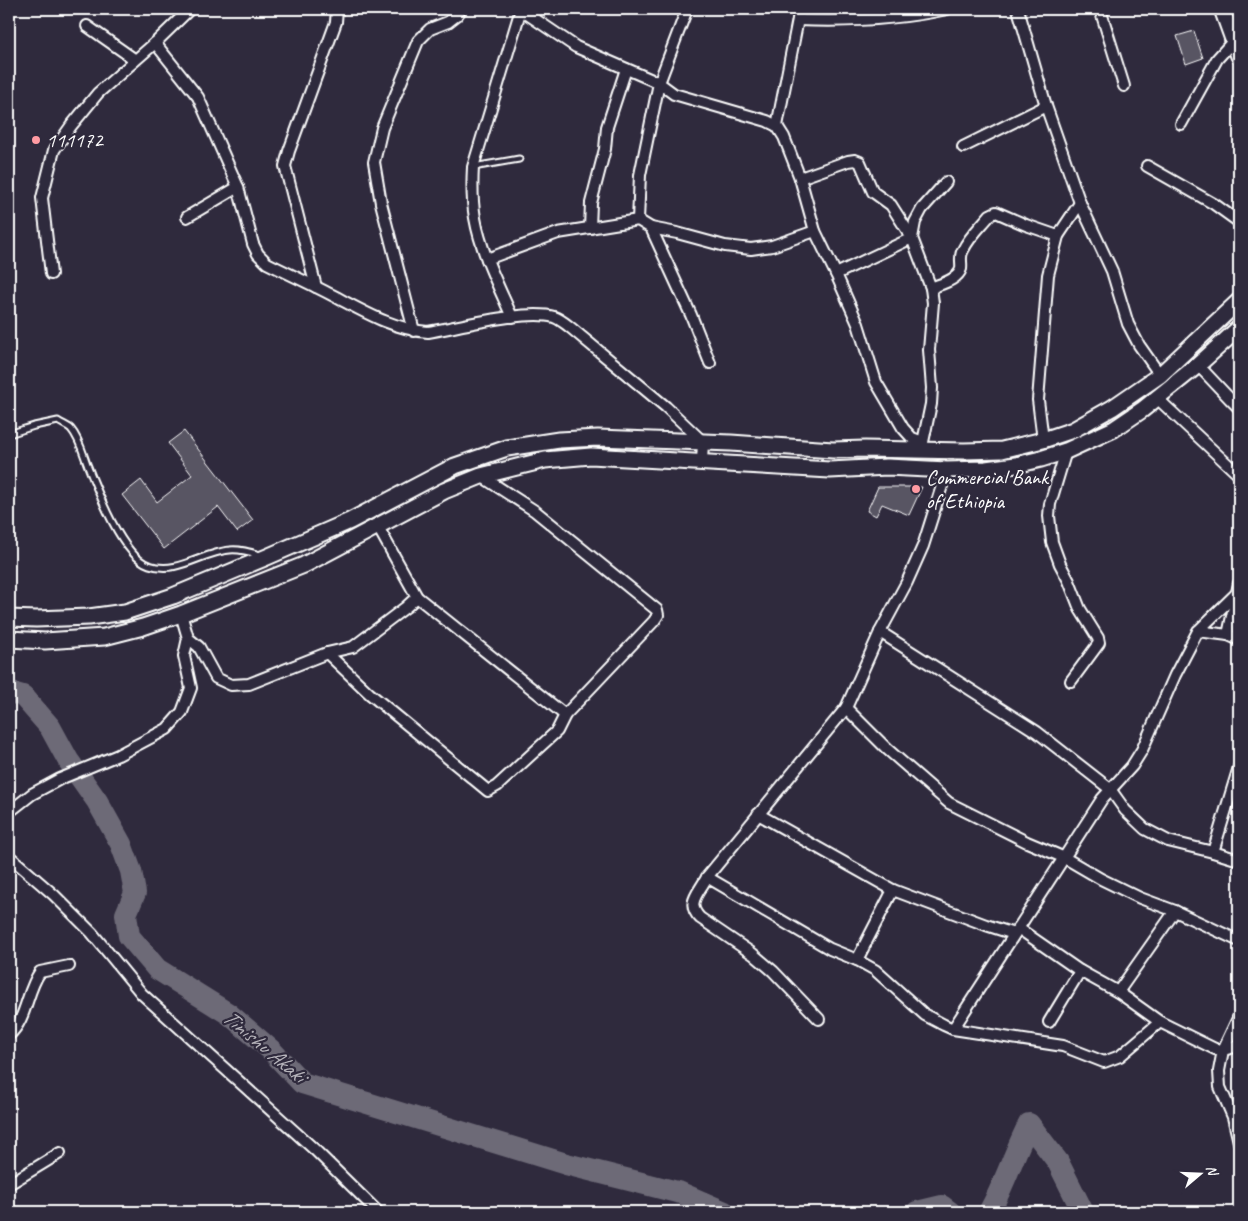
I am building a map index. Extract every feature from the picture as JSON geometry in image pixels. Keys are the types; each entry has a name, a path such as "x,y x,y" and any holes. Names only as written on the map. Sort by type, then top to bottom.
{"main road":[{"path":"1222,9 1239,56"},
{"path":"9,618 89,618 125,612 173,596 350,521 455,466 507,448 559,440 598,438 833,450 923,446 1002,450 1042,440 1073,430 1112,408 1160,375 1239,301"},
{"path":"9,639 45,641 104,637 143,627 304,566 444,491 481,476 545,460 591,456 830,470 887,467 947,470 986,469 1016,465 1066,451 1114,429 1198,365 1239,328"}],"street":[{"path":"50,274 42,198 54,150 98,93 134,59 155,43 190,9"},
{"path":"316,287 285,166 336,22 337,9"},
{"path":"414,331 381,203 374,162 382,128 418,41 430,29 448,22 461,9"},
{"path":"512,317 487,258 475,219 472,190 473,167 521,9 576,47 659,83 674,94 767,121 777,126 784,137 800,178 815,231 858,324 876,382 903,428 923,446 932,388 930,350 933,303 931,288 912,238 891,205 873,192 860,162 855,160 848,161 800,178"},
{"path":"638,220 640,175 659,83 687,9"},
{"path":"777,126 800,9"},
{"path":"798,20 842,21 897,18 947,9"},
{"path":"1018,9 1046,106 1080,203 1112,271 1128,324 1138,345 1160,375"},
{"path":"1100,9 1124,86"},
{"path":"87,26 134,59"},
{"path":"1182,124 1217,59 1234,40"},
{"path":"155,43 198,97 238,187 253,244 258,254 267,263 375,318 402,329 428,332 512,317 547,316 556,318 571,328 666,408 703,442 702,462"},
{"path":"590,228 591,202 597,173 605,149 607,127 626,69"},
{"path":"963,148 987,134 1046,106"},
{"path":"1147,166 1214,204 1239,222"},
{"path":"912,238 915,222 922,209 946,182"},
{"path":"187,217 238,187"},
{"path":"1042,440 1038,400 1048,275 1058,236 1080,203"},
{"path":"931,288 958,273 961,269 960,257 963,249 990,215 996,212 1058,236"},
{"path":"487,258 558,233 638,220 651,228 677,232 725,246 751,249 772,246 815,231"},
{"path":"651,228 691,315 710,363"},
{"path":"836,274 912,238"},
{"path":"1198,365 1239,408"},
{"path":"1157,398 1239,475"},
{"path":"1066,451 1050,504 1049,516 1052,542 1080,609 1098,638 1099,643 1071,681"},
{"path":"819,1019 773,971 700,918 693,911 692,904 708,877 846,708 880,632 907,582 923,546 947,470"},
{"path":"327,653 370,694 488,791 497,786 557,731 565,715 654,621 658,615 656,610 535,512 481,476"},
{"path":"378,527 416,597 565,715"},
{"path":"953,1029 1102,799 1132,766 1142,750 1175,675 1198,631 1238,588"},
{"path":"1228,635 1238,588"},
{"path":"188,638 199,647 216,678 231,685 248,684 327,653 353,647 406,607 416,597"},
{"path":"9,812 32,794 60,779 118,755 167,729 182,712 191,688 184,656 188,638 181,614"},
{"path":"1198,631 1228,635 1239,640"},
{"path":"880,632 1037,732 1110,789 1125,810 1145,830 1168,841 1239,860"},
{"path":"846,708 887,749 949,803 1027,842 1065,858 1101,879 1140,898 1175,911 1239,941"},
{"path":"1213,852 1239,767"},
{"path":"758,814 893,890 986,925 1016,931 1118,992 1160,1022 1215,1049 1223,1050 1239,1046"},
{"path":"9,856 54,895 92,933 142,994 315,1150 378,1212"},
{"path":"708,877 830,949 875,970 925,1015 953,1029 1063,1046 1104,1062 1120,1056 1160,1022"},
{"path":"857,960 893,890"},
{"path":"1118,992 1175,911"},
{"path":"9,1035 17,1028 35,980 40,972 69,966"},
{"path":"1049,1022 1080,971"},
{"path":"1239,1018 1223,1050 1219,1071 1220,1087 1233,1117 1239,1142"},
{"path":"9,1184 60,1154"}],"lane":[{"path":"473,167 519,159"},
{"path":"9,434 58,421 71,429 97,490 124,543 136,558 149,565 166,568 181,566 216,552 232,550 246,551 267,557"}],"building":[{"path":"1194,31 1203,58 1186,64 1177,36"},
{"path":"184,431 253,520 237,532 218,507 164,549 122,495 141,480 157,502 192,475 168,443"},
{"path":"878,487 922,487 909,515 882,504 876,516 867,511"}],"waterway":[{"name":"Tinishu Akaki","path":"9,692 23,696 50,727 68,760 97,801 121,844 131,871 135,893 126,914 129,936 157,969 229,1014 271,1050 302,1083 566,1164 681,1193 725,1212"},
{"name":"Tinishu Akaki","path":"989,1212 1029,1124 1058,1162 1083,1212"},
{"name":"Tinishu Akaki","path":"917,1212 942,1206 950,1212"}],"place":[{"name":"111172","path":"36,140"},
{"name":"Commercial Bank of Ethiopia","path":"916,489"}]}
